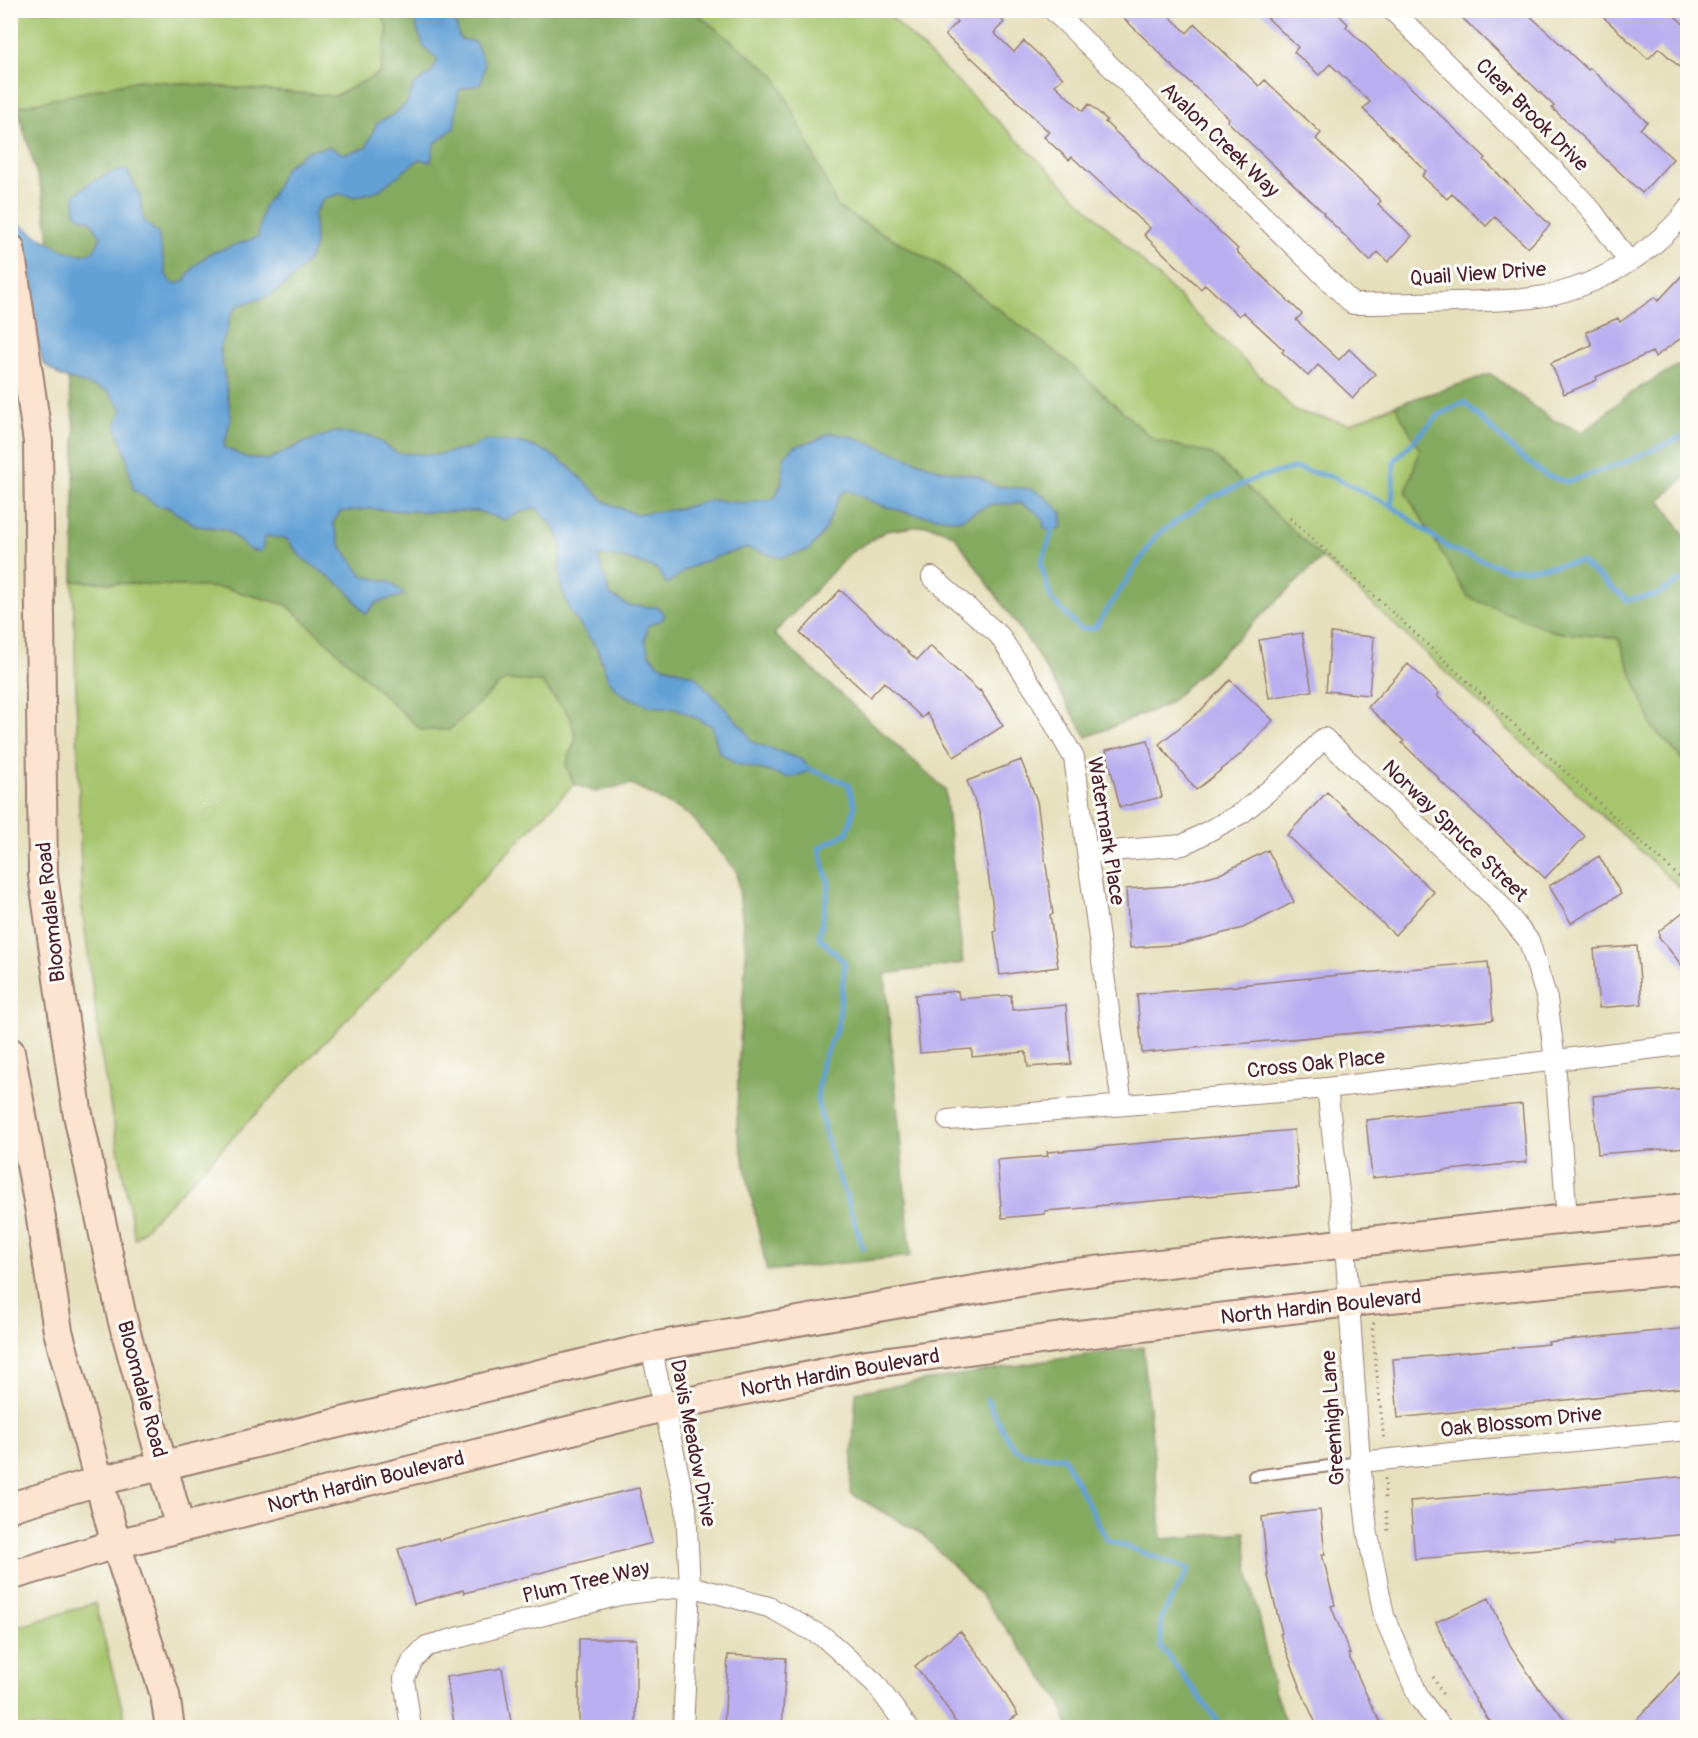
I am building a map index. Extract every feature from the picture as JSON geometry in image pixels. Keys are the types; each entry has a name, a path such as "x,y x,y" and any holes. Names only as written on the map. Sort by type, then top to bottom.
{"street":[{"name":"Avalon Creek Way","path":"1053,10 1353,304"},
{"name":"Clear Brook Drive","path":"1392,10 1574,189 1629,262"},
{"name":"Quail View Drive","path":"1353,304 1496,301 1532,298 1567,290 1614,271 1629,262 1659,240 1688,209"},
{"name":"Bloomdale Road","path":"10,248 38,442 43,875 77,1110 122,1318 180,1528"},
{"name":"Watermark Place","path":"932,577 999,635 1038,695 1074,758 1122,1105"},
{"name":"Norway Spruce Street","path":"1087,853 1183,844 1242,813 1292,772 1324,738 1492,895 1529,941 1547,999 1555,1060 1567,1219"},
{"name":"Cross Oak Place","path":"948,1120 1327,1088 1688,1044"},
{"path":"10,1052 40,1212 58,1331 116,1544 165,1695 170,1728"},
{"name":"Greenhigh Lane","path":"1327,1088 1345,1244 1366,1528 1384,1616 1419,1698 1442,1728"},
{"path":"10,1507 163,1465 651,1347 1059,1275 1567,1219 1688,1208"},
{"name":"North Hardin Boulevard","path":"10,1576 116,1544 664,1407 867,1364 1069,1336 1349,1302 1688,1269"},
{"name":"Davis Meadow Drive","path":"651,1347 686,1508 690,1586 683,1728"},
{"name":"Oak Blossom Drive","path":"1360,1462 1688,1430"},
{"name":"Plum Tree Way","path":"411,1728 404,1679 413,1660 427,1646 620,1595 690,1586 769,1607 825,1638 875,1683 908,1728"}],"lane":[{"path":"1254,1476 1360,1462"}],"path":[{"path":"1290,518 1688,885"},
{"path":"1377,1317 1372,1327 1386,1459 1384,1498"},
{"path":"1386,1510 1389,1533"},
{"path":"1430,1670 1445,1699"}],"green space":[{"path":"379,10 388,28 380,73 335,96 139,80 17,107 11,81 10,11"},
{"path":"379,11 693,11 775,75 838,208 941,266 1066,360 1154,440 1212,454 1322,558 1168,704 1087,737 1033,648 954,535 928,525 886,531 850,553 774,634 945,789 963,963 885,974 911,1256 767,1271 737,1129 738,1069 746,953 737,872 691,816 632,784 595,792 574,784 566,765 576,738 570,716 541,682 504,680 449,730 421,730 287,605 224,588 73,581 75,432 43,195 17,107 139,80 335,96 380,73 388,28"},
{"path":"693,11 885,11 1297,412 1350,424 1395,405 1420,450 1406,493 1555,632 1618,638 1653,728 1687,764 1687,894 1212,454 1154,440 1066,360 941,266 838,208 805,136"},
{"path":"1687,360 1687,476 1660,500 1687,539 1687,764 1653,728 1618,638 1555,632 1468,597 1406,493 1420,450 1395,405 1491,374 1551,419 1583,432 1629,394"},
{"path":"73,581 224,588 287,605 343,656 449,730 504,680 541,682 570,716 576,738 566,765 574,784 135,1239 102,1061 82,908"},
{"path":"1143,1347 1162,1539 1245,1532 1248,1569 1274,1690 1287,1727 1068,1727 1061,1702 981,1595 923,1535 850,1493 856,1392"},
{"path":"95,1603 127,1727 11,1727 11,1629"}],"water":[{"path":"419,11 455,11 460,39 475,42 485,64 481,84 459,90 454,128 434,144 431,162 420,159 379,190 356,197 339,194 324,199 314,214 315,245 309,260 287,284 270,296 237,306 229,319 220,348 231,417 224,447 245,457 268,460 305,442 335,432 371,436 397,453 436,455 471,448 485,440 523,443 549,453 568,466 606,502 635,514 678,509 712,500 743,503 775,498 782,481 784,457 794,447 830,433 849,436 941,470 977,476 994,486 1031,489 1044,496 1062,513 1062,527 1053,531 1044,529 1043,519 1021,503 989,505 959,520 913,514 880,505 847,490 840,495 824,532 809,550 781,558 746,548 687,569 667,584 657,569 623,558 598,556 610,595 629,606 657,607 665,614 662,620 648,625 645,640 649,654 658,664 695,676 746,731 752,742 800,759 813,770 790,778 736,764 719,752 712,726 675,708 649,706 622,694 609,681 597,648 571,613 562,590 559,568 562,545 554,527 537,508 504,520 478,511 430,512 368,509 340,512 333,523 341,546 363,576 390,582 405,595 376,603 366,614 345,588 301,557 287,539 266,536 261,552 250,550 226,529 197,526 167,507 158,506 133,489 126,454 116,427 122,408 107,391 60,376 43,363 37,340 11,322 10,218 68,252 89,253 96,247 101,237 90,220 82,218 75,212 75,195 100,178 127,170 140,196 144,221 158,233 166,275 173,284 183,282 194,267 209,254 258,237 263,208 275,190 284,169 307,151 330,147 344,154 366,148 377,123 393,115 407,103 413,86 431,73 438,60 424,47 416,26"}],"building":[{"path":"945,10 992,10 1004,22 994,33 1014,52 1024,41 1063,78 1055,85 1083,111 1089,104 1107,120 1105,122 1138,155 1238,249 1236,251 1302,314 1296,320 1339,360 1349,349 1375,374 1353,398 1318,365 1308,376 1243,312 1239,316 1205,284 1201,289 1144,235 1150,228 1072,157 1069,160 1044,137 1049,132 945,35 957,22"},
{"path":"1115,10 1163,10 1187,33 1195,24 1259,86 1265,80 1321,133 1316,139 1381,201 1378,204 1412,236 1388,262 1378,252 1370,261 1324,213 1227,121 1229,118 1163,58"},
{"path":"1259,10 1334,10 1348,24 1346,27 1486,158 1484,160 1550,225 1528,248 1495,217 1486,226 1452,194 1447,199 1422,176 1426,171 1363,109 1370,102 1330,64 1319,75 1294,52 1298,47"},
{"path":"1454,10 1524,10 1647,122 1640,129 1673,159 1642,193 1552,108 1554,106"},
{"path":"1596,10 1668,10 1688,28 1688,75 1659,48 1648,59"},
{"path":"1688,269 1688,333 1655,357 1652,352 1564,394 1551,363 1592,345 1586,332 1618,318 1620,322 1655,297 1658,301"},
{"path":"840,590 917,660 930,646 980,690 1003,726 954,757 927,713 922,718 884,682 870,697 800,633"},
{"path":"1302,633 1312,691 1269,698 1259,640"},
{"path":"1331,633 1374,637 1369,695 1326,691"},
{"path":"1408,664 1439,693 1437,696 1472,731 1585,836 1545,878 1438,779 1402,743 1404,741 1368,707"},
{"path":"1230,680 1273,720 1241,754 1196,790 1159,744 1200,711"},
{"path":"1148,740 1162,797 1120,807 1106,750"},
{"path":"1021,760 1037,801 1058,967 1000,975 980,815 967,781"},
{"path":"1327,792 1434,892 1395,935 1287,835"},
{"path":"1268,850 1294,902 1243,928 1182,944 1130,948 1126,889 1173,886 1222,873"},
{"path":"1599,856 1621,894 1571,923 1549,886"},
{"path":"1688,908 1688,973 1659,937 1659,931"},
{"path":"1637,946 1642,1004 1599,1008 1594,949"},
{"path":"1488,962 1493,1020 1142,1053 1137,994"},
{"path":"958,991 959,999 1011,995 1012,1010 1066,1005 1071,1064 1028,1067 1026,1052 972,1057 972,1049 920,1053 915,995"},
{"path":"1688,1088 1688,1147 1598,1154 1593,1096"},
{"path":"1522,1104 1527,1162 1372,1178 1366,1120"},
{"path":"1294,1130 1299,1188 1045,1211 1045,1214 1002,1218 997,1160 1048,1156 1047,1152"},
{"path":"1688,1328 1688,1387 1398,1418 1393,1359"},
{"path":"1688,1476 1688,1534 1614,1541 1615,1543 1415,1559 1410,1501"},
{"path":"639,1488 652,1543 414,1604 398,1549"},
{"path":"1320,1510 1325,1554 1322,1554 1335,1605 1331,1606 1350,1654 1348,1654 1384,1728 1318,1728 1299,1686 1280,1634 1282,1633 1268,1576 1262,1517"},
{"path":"1489,1598 1510,1645 1536,1685 1573,1728 1496,1728 1488,1719 1460,1675 1436,1622"},
{"path":"960,1631 990,1669 1018,1715 997,1728 959,1728 944,1703 915,1666"},
{"path":"579,1639 636,1639 636,1728 579,1728"},
{"path":"728,1655 786,1658 782,1728 724,1728"},
{"path":"1688,1663 1688,1728 1629,1728 1662,1693"},
{"path":"502,1668 512,1728 455,1728 446,1677"}],"waterway":[{"path":"1392,506 1394,461 1439,415 1464,402 1519,455 1547,476 1568,482 1623,463 1682,437 1688,432"},
{"path":"1054,526 1041,564 1051,599 1080,629 1095,628 1156,536 1210,498 1257,478 1294,468 1333,477 1392,506 1450,549 1507,569 1527,569 1581,562 1627,600 1657,595 1679,581 1688,585"},
{"path":"806,768 848,784 855,806 847,833 819,848 829,885 819,937 845,963 838,1025 821,1065 817,1100 833,1163 863,1248"},
{"path":"987,1399 1016,1449 1032,1455 1063,1457 1107,1540 1189,1569 1161,1618 1161,1647 1223,1728"}]}
